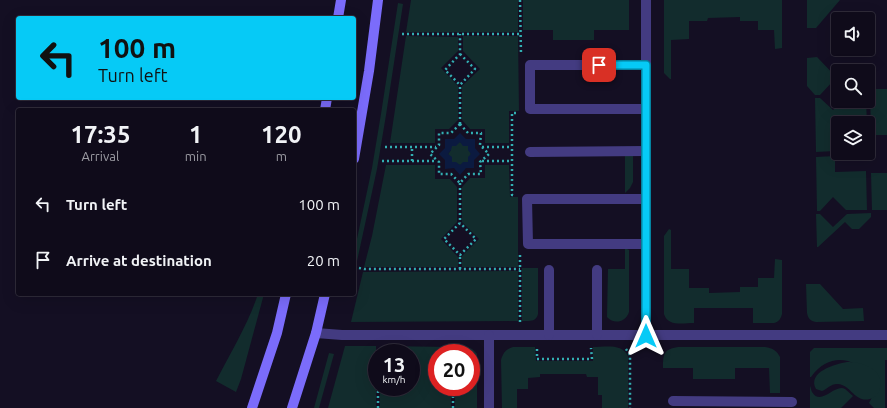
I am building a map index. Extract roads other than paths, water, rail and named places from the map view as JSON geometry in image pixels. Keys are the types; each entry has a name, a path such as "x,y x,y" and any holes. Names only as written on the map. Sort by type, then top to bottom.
{"main road":[{"path":"338,16 341,0"},
{"path":"356,147 369,71 378,0"},
{"path":"252,408 277,332 286,296"},
{"path":"292,408 316,333 325,296"}],"lane":[{"path":"646,0 646,336"},
{"path":"646,65 530,65 530,109 646,109"},
{"path":"530,152 646,151"},
{"path":"646,199 527,199 528,244 646,244"},
{"path":"548,270 548,335"},
{"path":"597,270 597,335"},
{"path":"316,333 342,335 887,335"},
{"path":"489,335 489,408"},
{"path":"673,402 792,402"}],"water":[{"path":"460,133 466,139 475,139 475,148 480,154 474,160 474,168 466,168 460,175 454,168 445,169 445,160 439,154 445,148 445,139 454,139","holes":["460,142 463,146 468,146 468,150 471,154 468,157 468,162 463,162 460,165 456,162 452,162 452,157 448,154 452,146 456,146"]}]}
